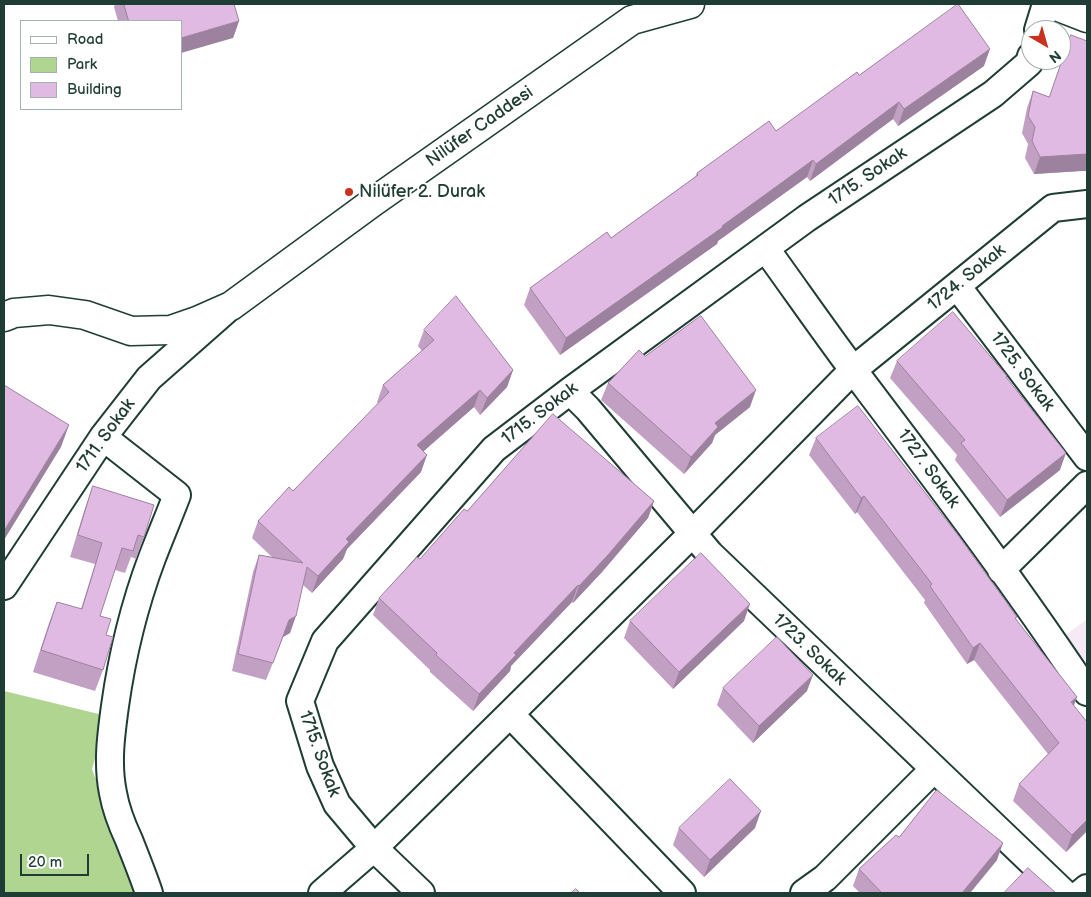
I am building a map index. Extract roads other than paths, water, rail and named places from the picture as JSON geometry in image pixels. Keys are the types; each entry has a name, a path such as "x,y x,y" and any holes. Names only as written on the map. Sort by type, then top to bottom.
{"street":[{"name":"Nilüfer Caddesi","path":"4,318 14,313 48,310 85,315 131,331 171,330 231,306 373,202 632,20 690,4"},
{"path":"1041,20 1046,4"},
{"path":"1051,4 1087,18"},
{"name":"1715. Sokak","path":"420,893 374,848 337,804 320,766 300,701 325,641 494,449 570,391 807,218 993,94 1021,70"},
{"name":"1724. Sokak","path":"322,893 374,848 692,534 853,370 1053,208 1087,204"},
{"name":"1727. Sokak","path":"766,248 853,370 930,470 1087,692"},
{"name":"1725. Sokak","path":"957,286 1087,457"},
{"name":"1711. Sokak","path":"4,586 103,437 149,378 231,306"},
{"name":"1723. Sokak","path":"570,391 588,409 710,554 1064,893"},
{"path":"103,437 178,495 151,559 127,638 111,733 110,775 113,795 118,813 149,893"},
{"path":"1001,570 1087,486"},
{"path":"510,714 682,893"},
{"path":"804,893 825,878 934,769"},
{"path":"1081,893 1087,888"}],"place":[{"name":"Nilüfer 2. Durak","path":"349,192"}]}
